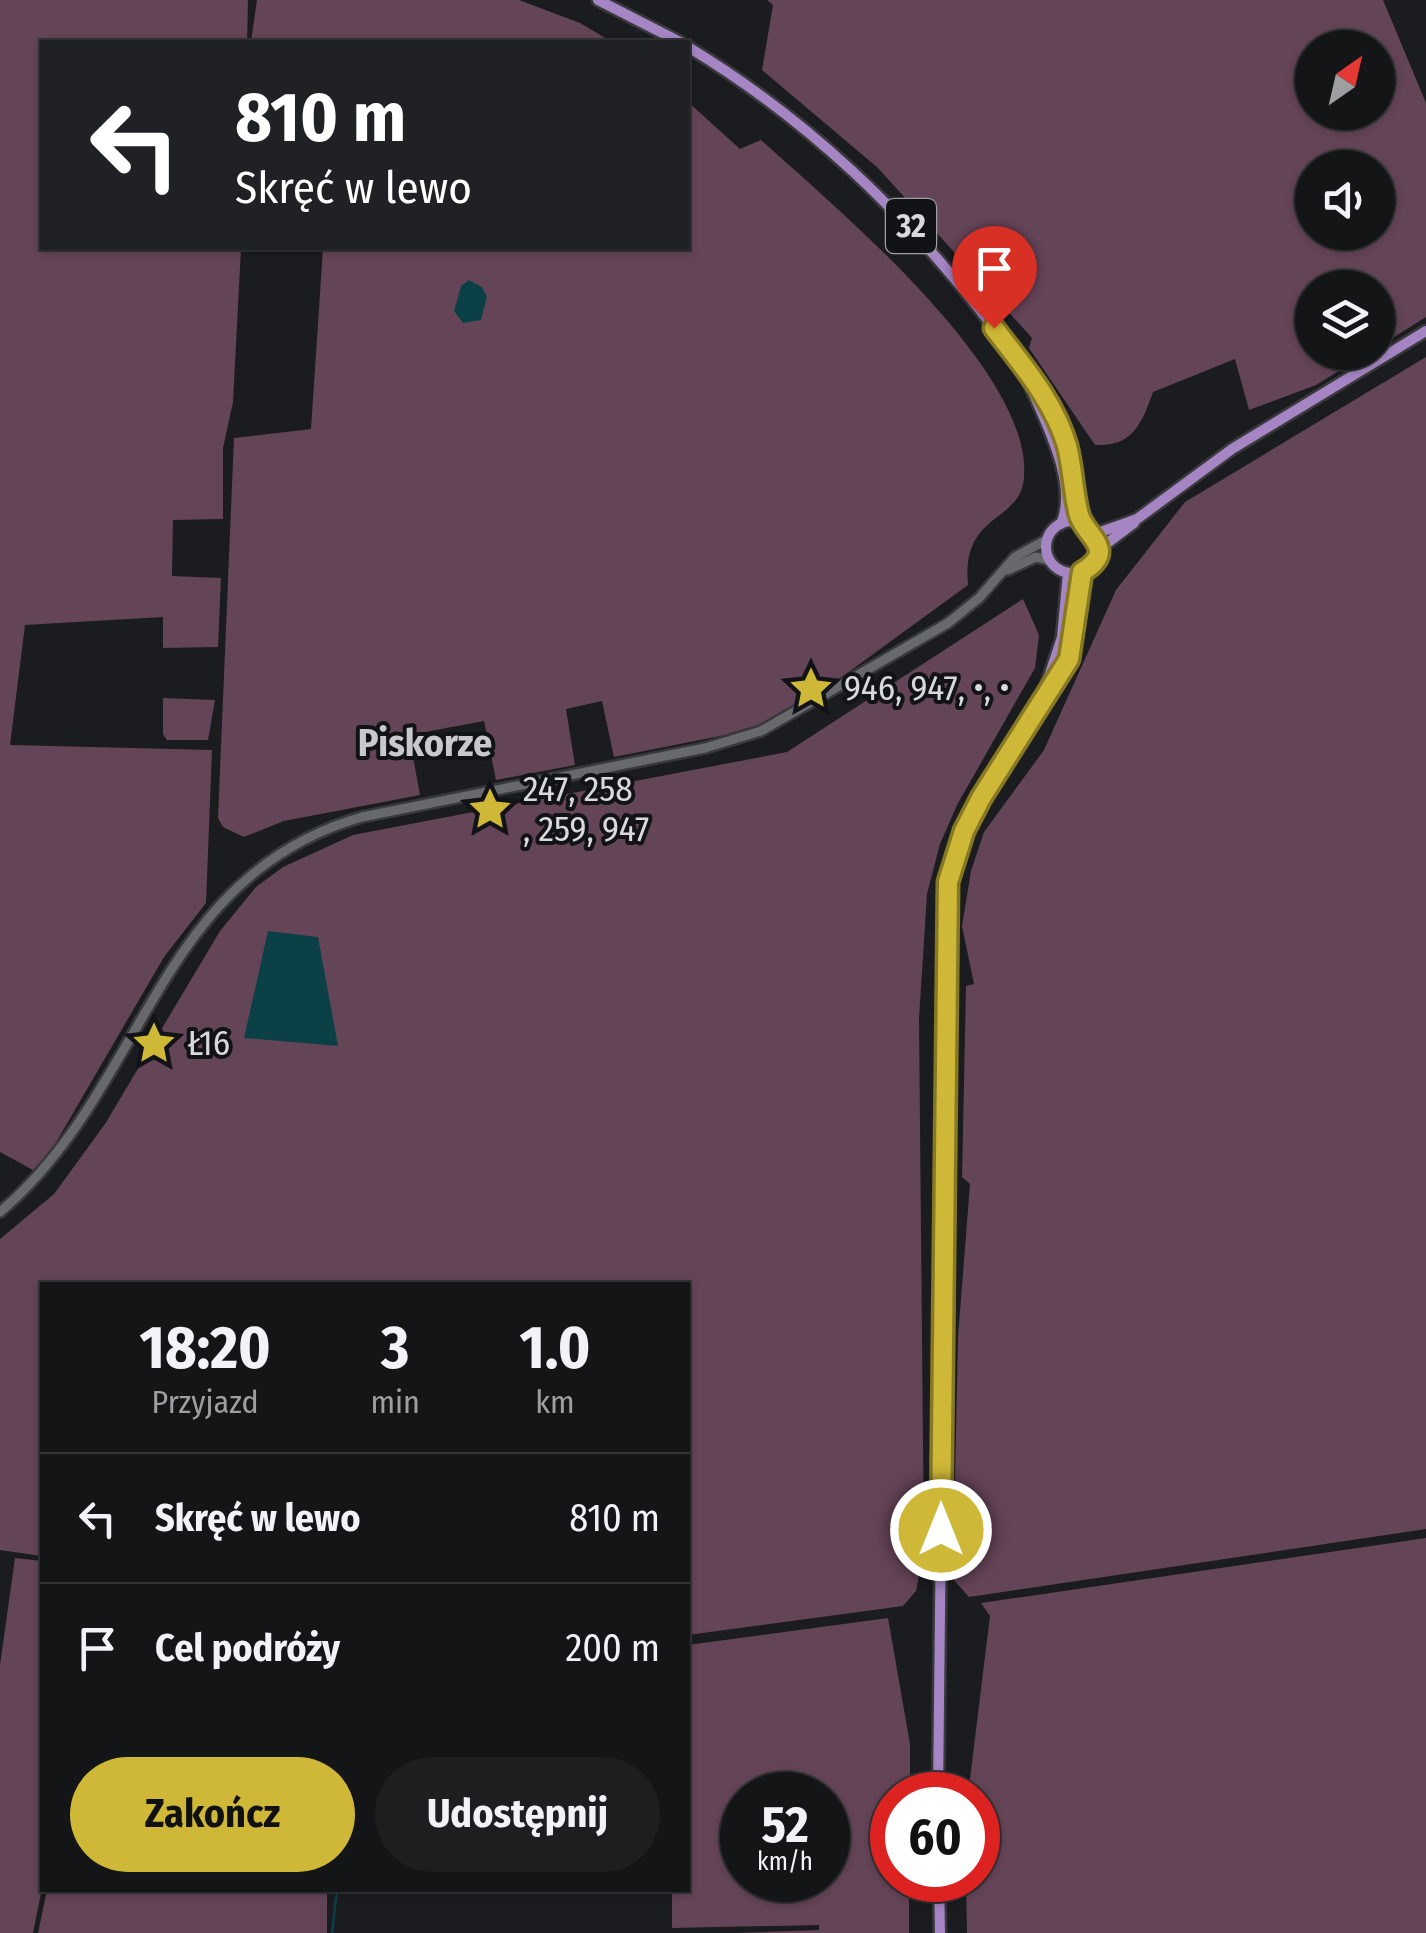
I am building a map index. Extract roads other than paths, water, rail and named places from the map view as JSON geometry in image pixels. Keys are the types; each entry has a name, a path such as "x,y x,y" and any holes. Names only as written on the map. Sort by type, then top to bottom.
{"main road":[{"path":"598,0 676,40"},
{"name":"32","path":"690,48 802,126 892,206 958,280 1048,402 1066,442 1082,523"},
{"path":"1098,550 1122,536 1137,518 1232,449 1426,332"},
{"name":"32","path":"1023,368 1064,475 1066,507 1061,524"},
{"path":"1095,534 1137,518"},
{"path":"1082,523 1095,534 1098,550 1093,563 1082,572 1068,573 1050,560 1048,539 1061,524 1082,523"},
{"path":"938,1772 948,882 973,815 1069,659 1082,572"},
{"path":"1038,709 1062,637 1068,573"},
{"path":"939,1902 940,1933"}],"street":[{"path":"0,1212 62,1151 209,914 243,880 280,852 314,833 362,817 705,748 761,731 948,622 1006,571 1016,557 1048,539"},
{"path":"1006,571 1037,557 1050,560"}],"water":[{"path":"469,280 482,287 487,297 481,320 463,323 454,311 461,286"},
{"path":"268,931 318,937 338,1046 244,1038"}],"waterway":[{"path":"332,1933 337,1892"}],"place":[{"name":"946, 947, •, •","path":"811,688"},
{"name":"247, 258 , 259, 947","path":"490,809"},
{"name":"Ł16","path":"154,1043"}],"district":[{"name":"Piskorze","path":"425,743"}]}
